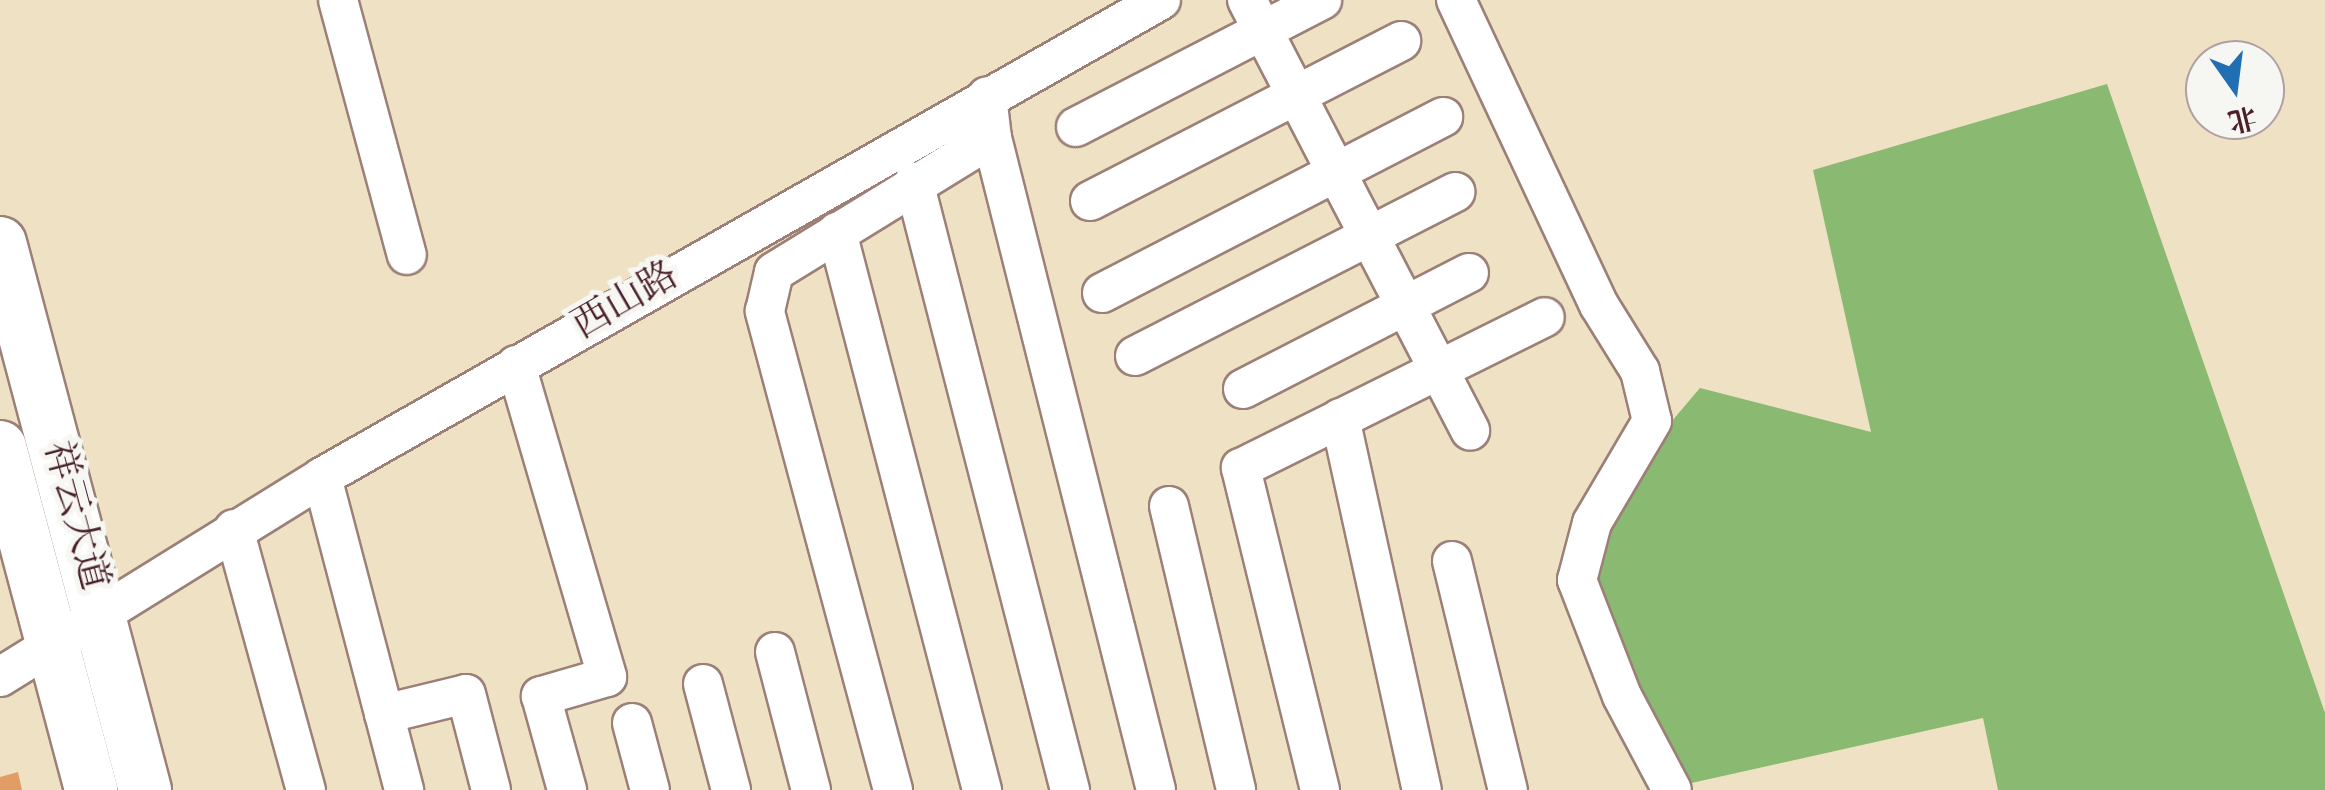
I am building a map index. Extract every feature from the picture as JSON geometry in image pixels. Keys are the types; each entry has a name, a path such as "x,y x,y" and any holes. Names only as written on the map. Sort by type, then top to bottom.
{"highway":[{"name":"祥云大道","path":"0,243 146,790"},
{"name":"祥云大道","path":"0,448 91,790"}],"street":[{"path":"338,0 407,255"},
{"name":"西山路","path":"0,677 100,618 234,529 986,96 1161,0"},
{"path":"1076,127 1255,15 1322,0"},
{"path":"1456,0 1599,305 1640,371 1652,421 1592,523 1578,580 1622,696 1672,790"},
{"path":"1255,15 1470,431"},
{"path":"1090,201 1401,41"},
{"path":"986,96 992,138 1156,790"},
{"path":"1102,293 1443,118"},
{"path":"893,790 764,311 774,272 914,182 992,138"},
{"path":"914,182 1070,790"},
{"path":"1135,356 1455,192"},
{"path":"837,232 982,790"},
{"path":"1242,389 1470,273"},
{"path":"1320,790 1241,468 1545,317"},
{"path":"516,365 607,677 541,696 567,790"},
{"path":"1340,418 1422,790"},
{"path":"322,478 404,790"},
{"path":"1168,506 1236,790"},
{"path":"234,529 306,790"},
{"path":"1452,562 1508,790"},
{"path":"774,652 810,790"},
{"path":"703,684 731,790"},
{"path":"384,714 466,694 491,790"},
{"path":"632,723 650,790"}],"green space":[{"path":"2107,84 2325,713 2325,790 1998,790 1983,718 1687,784 1594,596 1598,547 1660,435 1700,388 1871,432 1813,170"}],"building":[{"path":"18,772 22,790 0,790 0,777"}]}
